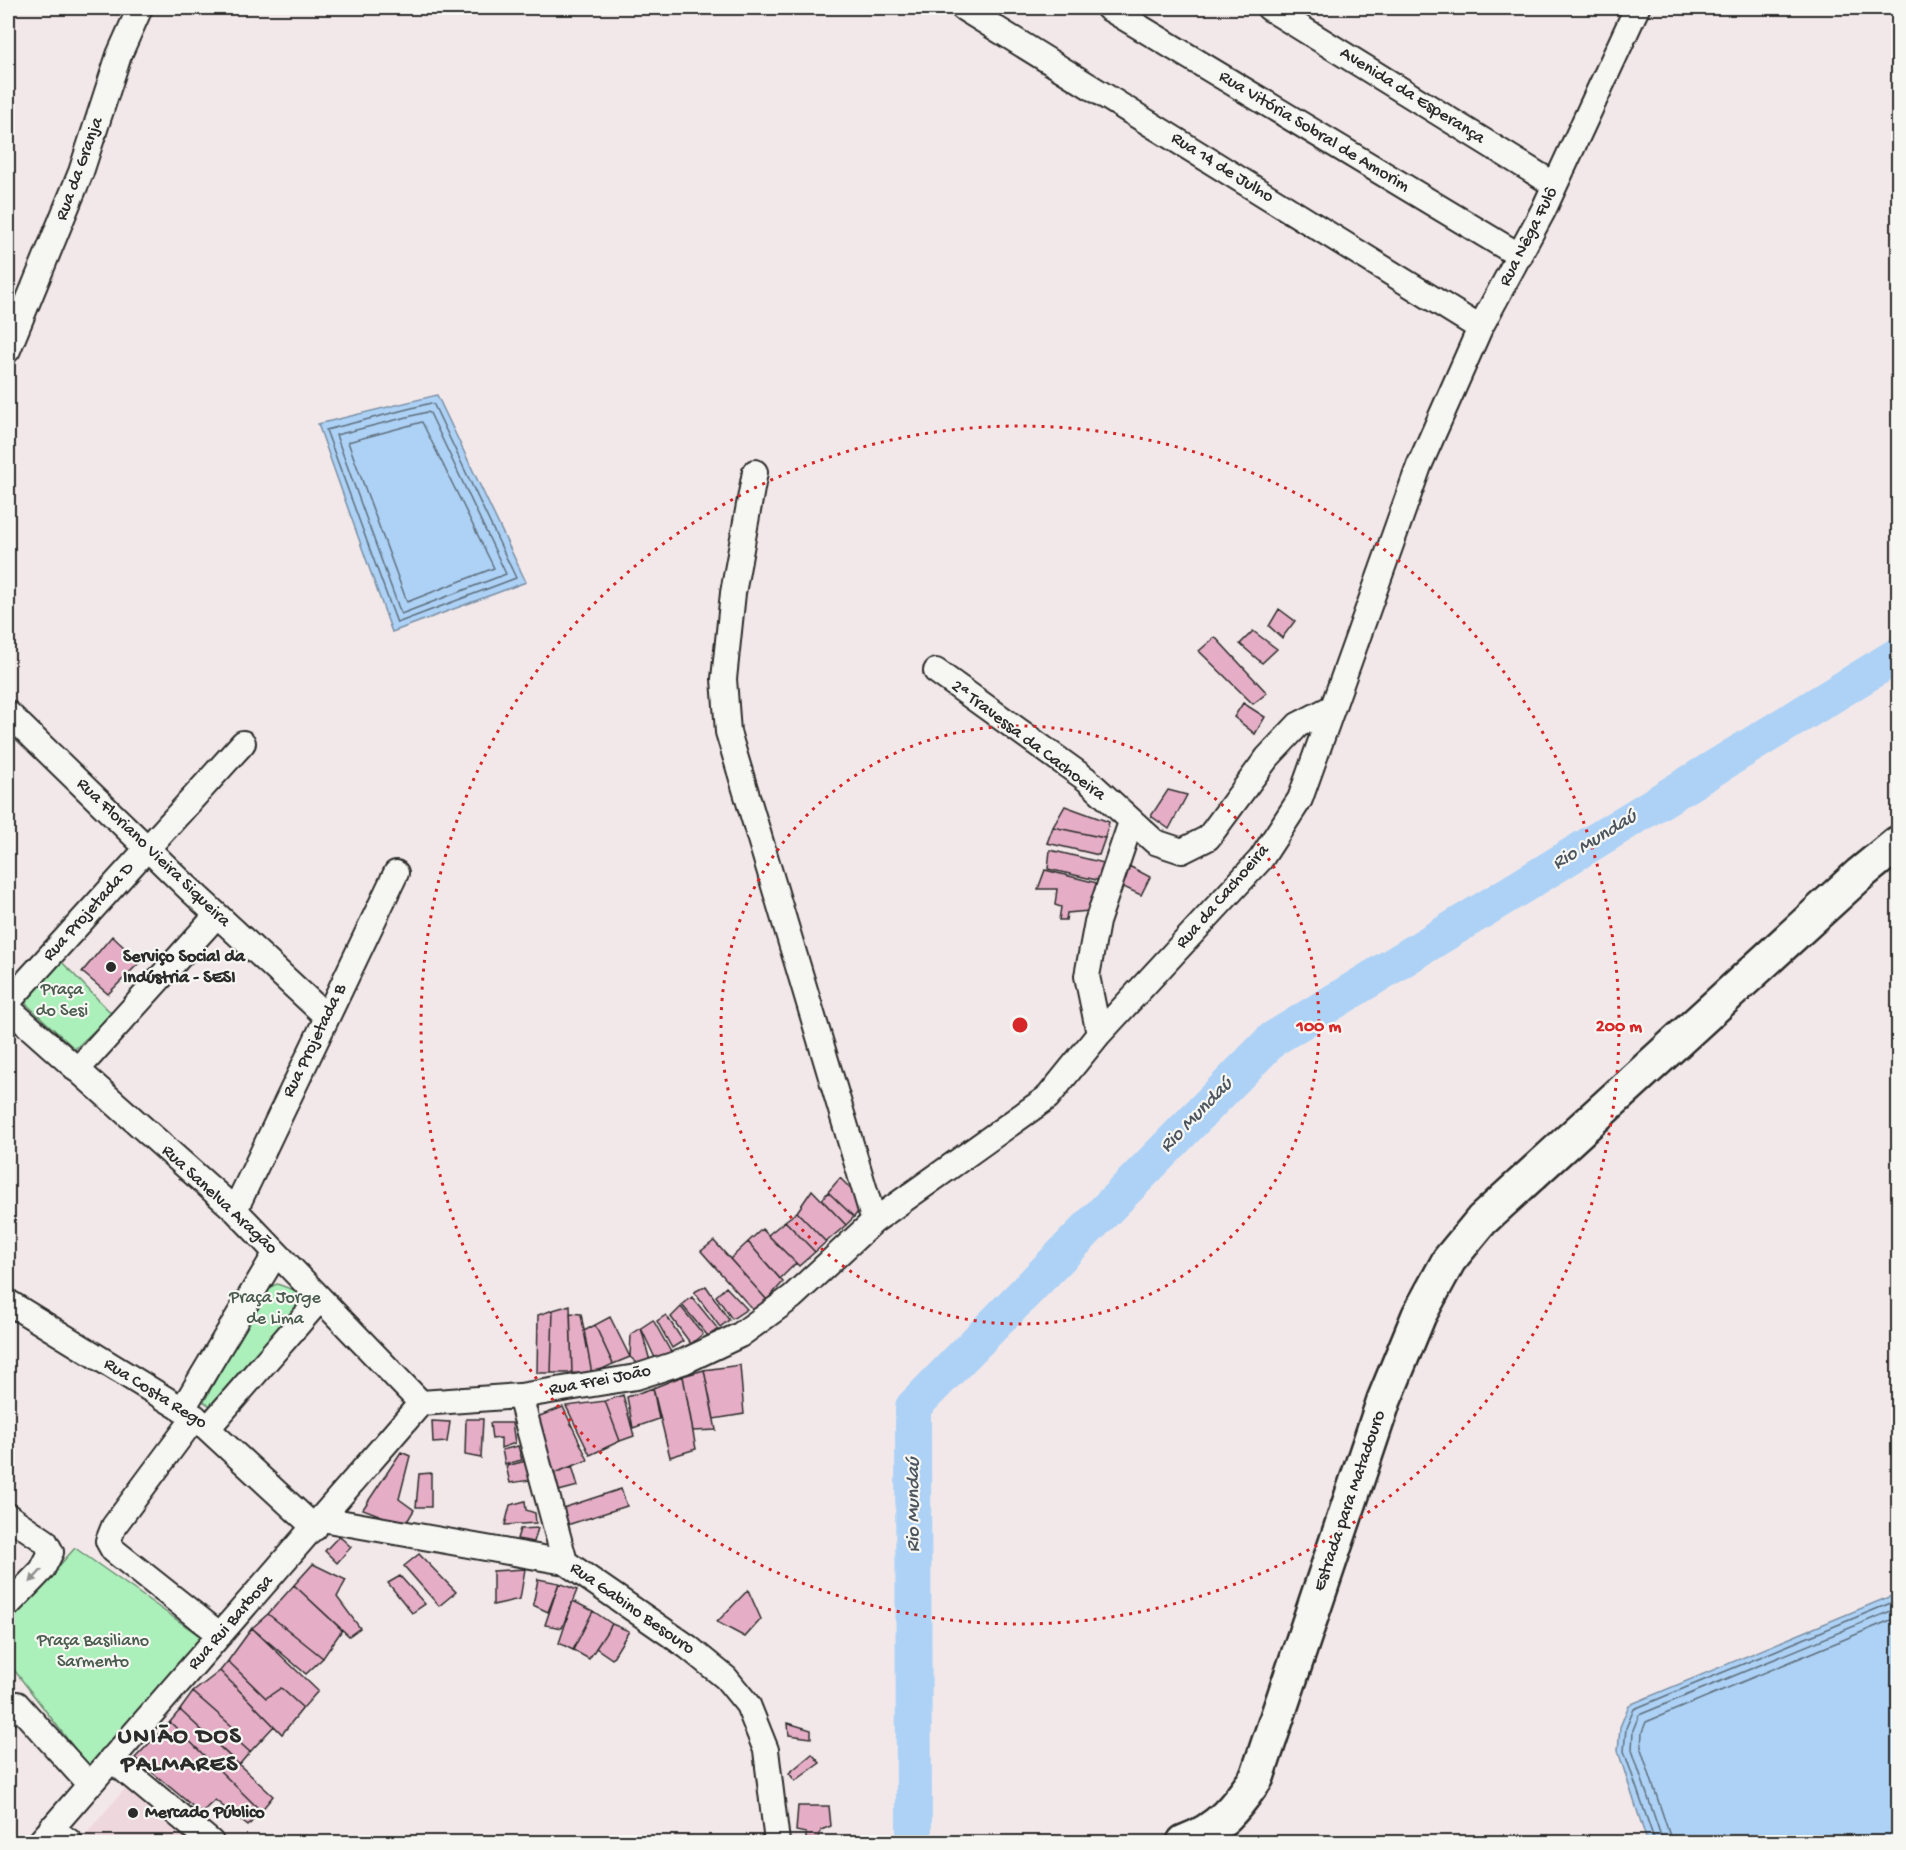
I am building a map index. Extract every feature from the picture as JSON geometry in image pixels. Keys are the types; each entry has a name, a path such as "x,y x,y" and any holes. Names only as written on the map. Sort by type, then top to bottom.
{"street":[{"name":"Rua da Granja","path":"12,340 81,172 119,56 140,8"},
{"name":"Rua 14 de Julho","path":"963,8 1480,328"},
{"name":"Rua Vitória Sobral de Amorim","path":"1108,8 1520,256"},
{"name":"Avenida da Esperança","path":"1269,8 1555,185"},
{"name":"Rua Nêga Fulô","path":"1419,466 1480,328 1520,256 1555,185 1637,8"},
{"name":"Rua da Cachoeira","path":"874,1221 1048,1097 1099,1034 1261,859 1300,799 1419,466"},
{"path":"755,472 733,593 724,679 728,732 874,1221"},
{"name":"2ª Travessa da Cachoeira","path":"936,671 1086,779 1155,842 1182,851 1193,848 1208,838 1267,758 1298,725 1333,707"},
{"name":"Rua Floriano Vieira Siqueira","path":"8,713 217,915 327,1017"},
{"name":"Rua Projetada D","path":"8,1002 243,743"},
{"path":"1099,1034 1088,976 1097,922 1131,822"},
{"name":"Estrada para Matadouro","path":"1184,1842 1204,1836 1231,1814 1257,1777 1384,1400 1419,1315 1449,1260 1482,1220 1539,1166 1860,874 1899,843"},
{"name":"Rua Projetada B","path":"235,1210 396,873"},
{"path":"77,1070 217,915"},
{"name":"Rua Sanelva Aragão","path":"8,1008 235,1210 421,1403"},
{"name":"Rua Frei João","path":"421,1403 520,1396 636,1377 685,1361 740,1335 792,1297 874,1221"},
{"path":"195,1418 276,1253"},
{"path":"220,1635 113,1550 108,1541 114,1526 195,1418 320,1299"},
{"name":"Rua Costa Rego","path":"8,1302 195,1418 319,1524"},
{"path":"520,1396 565,1562"},
{"name":"Rua Rui Barbosa","path":"54,1838 89,1784 319,1524 421,1403"},
{"path":"8,1516 45,1541 51,1552 42,1570 8,1605"},
{"name":"Rua Gabino Besouro","path":"319,1524 565,1562 688,1647 726,1678 748,1705 766,1750 777,1842"},
{"path":"12,1709 89,1784"},
{"path":"111,1759 211,1842"}],"shaded area":[{"name":"Mercado Público","path":"128,1785 198,1842 79,1842"}],"green space":[{"name":"Praça do Sesi","path":"61,961 112,1014 75,1049 24,1002"},
{"name":"Praça Jorge de Lima","path":"277,1284 294,1290 302,1306 212,1407 204,1402 263,1290"},
{"name":"Praça Basiliano Sarmento","path":"75,1548 204,1639 88,1766 8,1662 8,1623"}],"water":[{"path":"437,395 526,582 392,632 318,424"},
{"path":"1898,1593 1898,1842 1653,1842 1646,1838 1618,1751 1620,1727 1629,1705"}],"building":[{"path":"1279,609 1295,621 1282,638 1269,626"},
{"path":"1253,631 1277,649 1262,663 1240,644"},
{"path":"1215,637 1267,693 1253,704 1199,651"},
{"path":"1243,703 1265,717 1255,734 1234,717"},
{"path":"1168,790 1187,795 1169,829 1151,816"},
{"path":"1065,806 1109,822 1105,838 1053,827"},
{"path":"1053,827 1105,838 1099,855 1047,843"},
{"path":"1050,850 1104,863 1101,881 1048,869"},
{"path":"1129,866 1150,877 1141,895 1119,885"},
{"path":"1045,870 1097,883 1089,911 1067,913 1066,920 1059,920 1061,907 1055,905 1057,889 1038,889"},
{"name":"Serviço Social da Indústria - SESI","path":"112,936 140,962 108,994 82,972"},
{"path":"840,1178 865,1203 854,1217 828,1192"},
{"path":"812,1190 846,1225 826,1242 797,1212"},
{"path":"828,1192 854,1217 846,1225 822,1200"},
{"path":"797,1212 826,1242 815,1252 785,1221"},
{"path":"785,1221 815,1252 799,1266 768,1235"},
{"path":"762,1229 796,1263 780,1279 748,1242"},
{"path":"714,1241 767,1300 754,1311 701,1251"},
{"path":"748,1242 783,1282 767,1300 730,1259"},
{"path":"706,1286 729,1320 720,1327 694,1292"},
{"path":"726,1287 747,1309 732,1319 716,1296"},
{"path":"692,1297 718,1329 708,1336 682,1305"},
{"path":"570,1305 572,1373 551,1373 553,1310"},
{"path":"681,1307 703,1334 691,1344 671,1317"},
{"path":"553,1310 551,1373 537,1373 538,1315"},
{"path":"570,1313 581,1314 592,1374 572,1373"},
{"path":"666,1315 683,1341 672,1348 657,1321"},
{"path":"610,1317 630,1357 613,1364 595,1325"},
{"path":"653,1320 672,1354 655,1358 641,1328"},
{"path":"595,1325 613,1364 592,1374 584,1331"},
{"path":"641,1328 650,1361 641,1366 630,1357 631,1334"},
{"path":"740,1365 744,1414 714,1419 704,1370"},
{"path":"704,1370 716,1430 693,1431 683,1376"},
{"path":"683,1376 696,1449 670,1457 653,1388"},
{"path":"653,1388 659,1419 633,1428 627,1397"},
{"path":"623,1395 634,1436 620,1441 605,1401"},
{"path":"605,1401 620,1441 590,1455 566,1406"},
{"path":"563,1407 588,1460 552,1474 537,1417"},
{"path":"466,1419 483,1419 481,1458 465,1455"},
{"path":"432,1421 450,1422 447,1442 433,1443"},
{"path":"490,1423 512,1423 515,1443 501,1448 501,1438 492,1439"},
{"path":"518,1446 522,1460 505,1464 502,1450"},
{"path":"401,1452 410,1456 399,1499 414,1510 405,1525 363,1509"},
{"path":"526,1461 531,1480 510,1483 506,1466"},
{"path":"572,1466 578,1486 555,1492 552,1474"},
{"path":"431,1473 431,1507 416,1507 419,1474"},
{"path":"621,1489 627,1506 567,1525 563,1508"},
{"path":"525,1501 526,1510 535,1513 536,1523 505,1525 510,1505"},
{"path":"538,1528 534,1542 517,1539 520,1529"},
{"path":"339,1536 351,1547 337,1563 325,1551"},
{"path":"419,1554 456,1592 439,1606 404,1566"},
{"path":"313,1564 346,1580 337,1597 360,1628 349,1636 294,1585"},
{"path":"525,1569 520,1599 493,1605 493,1571"},
{"path":"400,1576 425,1604 412,1613 388,1583"},
{"path":"538,1579 559,1583 548,1612 533,1605"},
{"path":"559,1583 577,1590 562,1628 545,1625"},
{"path":"294,1585 342,1630 323,1658 268,1614"},
{"path":"748,1590 761,1619 745,1637 717,1622"},
{"path":"573,1601 593,1611 573,1650 559,1643"},
{"path":"593,1611 612,1624 589,1659 573,1650"},
{"path":"268,1614 323,1658 306,1674 252,1628"},
{"path":"612,1624 629,1631 612,1659 596,1648"},
{"path":"252,1628 318,1691 303,1708 281,1688 266,1698 228,1661"},
{"path":"228,1661 266,1698 281,1688 303,1708 282,1734 220,1671"},
{"path":"220,1671 274,1726 250,1752 229,1733 234,1728 193,1692"},
{"path":"193,1692 234,1728 229,1733 250,1752 239,1765 180,1710"},
{"path":"180,1710 273,1796 261,1811 170,1722"},
{"path":"170,1722 261,1811 248,1826 215,1800 201,1813 135,1758"},
{"path":"788,1723 811,1730 811,1738 789,1735"},
{"path":"812,1754 820,1763 795,1781 789,1773"},
{"path":"798,1806 829,1806 831,1826 821,1830 818,1840 806,1839 806,1833 796,1831"}],"waterway":[{"name":"Rio Mundaú","path":"914,1842 913,1407 1273,1039 1898,655"}],"place":[{"name":"Serviço Social da Indústria - SESI","path":"111,967"},
{"name":"Mercado Público","path":"133,1813"}],"district":[{"name":"UNIÃO DOS PALMARES","path":"180,1751"}]}
